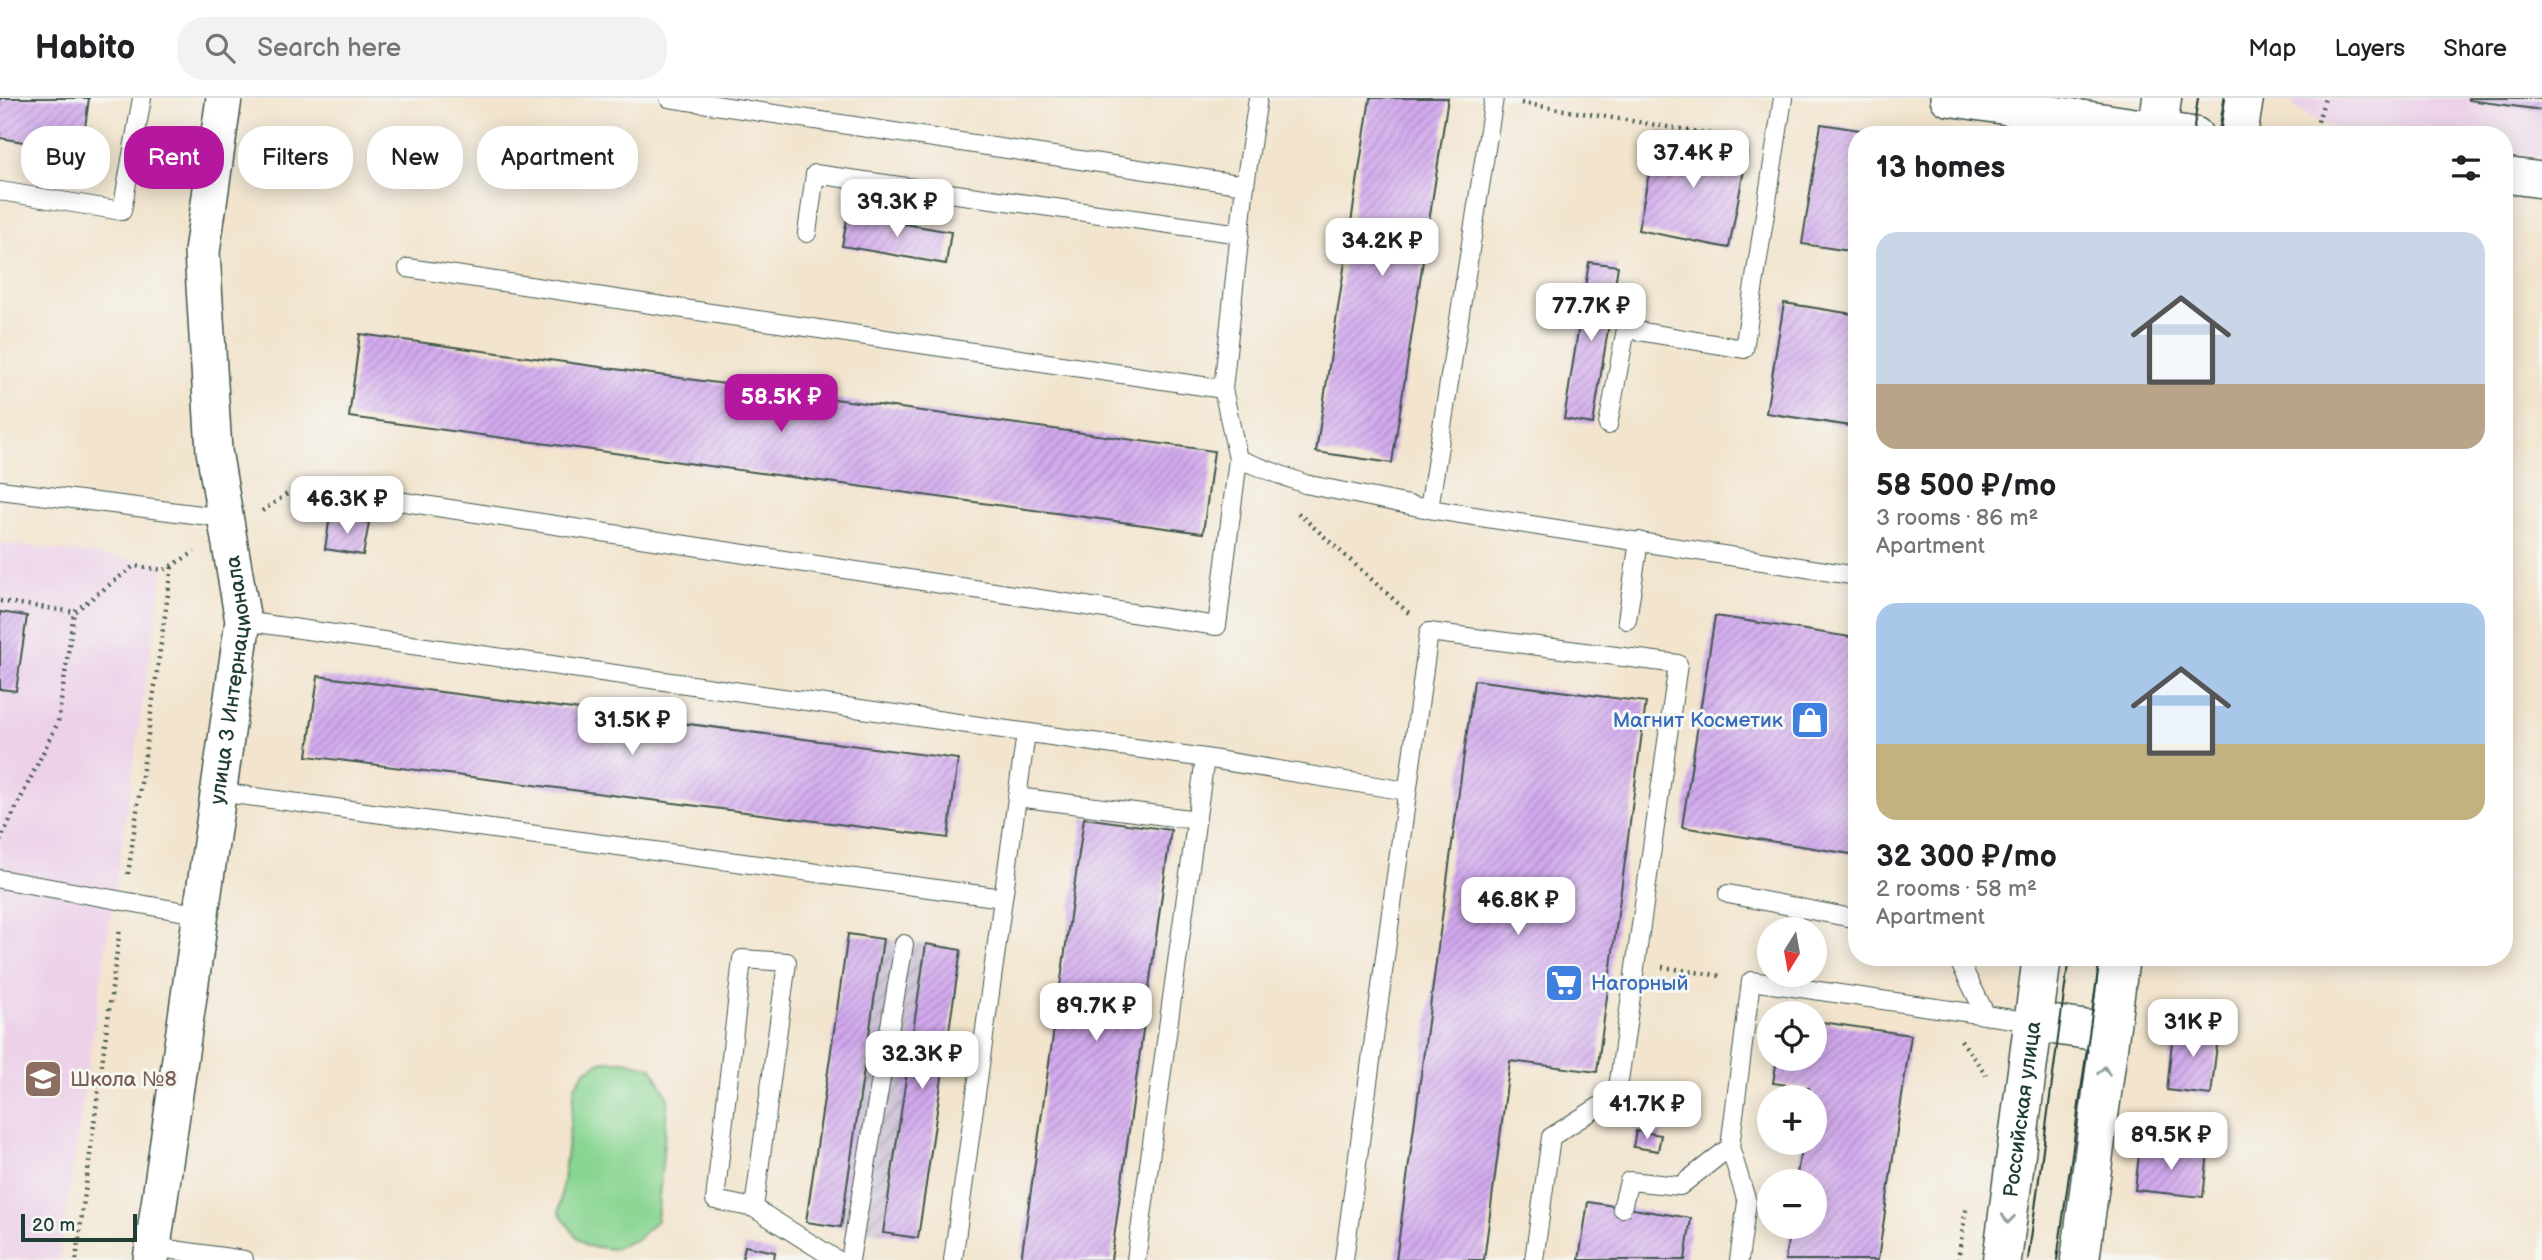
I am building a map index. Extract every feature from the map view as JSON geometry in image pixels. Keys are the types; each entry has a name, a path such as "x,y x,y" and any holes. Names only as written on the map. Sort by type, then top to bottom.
{"main road":[{"path":"2239,126 2244,98"},
{"name":"Российская улица","path":"2002,1260 2041,966"},
{"path":"2080,1260 2119,966"},
{"path":"2033,1022 2109,1033"}],"street":[{"name":"улица 3 Интернационала","path":"152,1254 243,621 214,452 202,252 224,98"},
{"path":"1948,98 2159,121"},
{"path":"2513,176 2542,180"}],"lane":[{"path":"0,191 122,211 142,98"},
{"path":"669,98 1245,185"},
{"path":"385,499 1217,625 1238,459 1223,389 1245,185 1258,98"},
{"path":"1429,509 1494,98"},
{"path":"1608,425 1626,329 1744,349 1783,98"},
{"path":"807,233 815,174 1240,234"},
{"path":"408,268 1223,389"},
{"path":"1238,459 1305,484 1429,509 1848,575"},
{"path":"0,490 227,526"},
{"path":"1627,620 1639,541"},
{"path":"243,621 1205,758 1407,791"},
{"path":"1344,1260 1429,632 1678,664 1617,1095 1552,1137 1534,1260"},
{"path":"953,1260 1026,733"},
{"path":"1136,1260 1205,758"},
{"path":"218,792 1003,898"},
{"path":"1017,797 1197,820"},
{"path":"0,879 202,915"},
{"path":"1728,894 1848,917"},
{"path":"850,1260 904,944"},
{"path":"754,1208 787,962 742,960 715,1200 754,1208 837,1260"},
{"path":"1962,966 1986,1015"},
{"path":"1739,1260 1747,1202 1730,1147 1751,981 2033,1022"},
{"path":"1622,1208 1629,1181 1680,1186 1730,1147"},
{"path":"152,1254 244,1260"}],"path":[{"path":"1494,98 1776,144"},
{"path":"2317,126 2325,98"},
{"path":"0,841 58,722 74,612 134,566 164,570 227,526 302,484"},
{"path":"1289,504 1429,632"},
{"path":"0,601 74,612"},
{"path":"1636,963 1751,981"},
{"path":"1936,1008 1986,1073 1984,1087"},
{"path":"1958,1260 1966,1207"}],"shaded area":[{"path":"2292,98 2542,98 2542,157 2513,153 2513,126 2330,126 2293,106"},
{"name":"Школа №8","path":"0,543 164,563 59,1260 0,1260"},
{"path":"848,934 961,950 918,1238 806,1222"}],"green space":[{"path":"603,1061 625,1061 652,1068 668,1098 657,1220 638,1239 612,1249 587,1246 575,1235 559,1212 575,1086 586,1070"}],"building":[{"path":"0,98 89,98 85,126 21,126 21,142 0,138"},
{"path":"1370,98 1448,98 1392,463 1316,452"},
{"path":"2542,98 2542,110 2468,100"},
{"path":"1821,124 1848,128 1848,251 1802,244"},
{"path":"1657,132 1748,149 1729,248 1638,230"},
{"path":"848,214 951,232 946,264 842,246"},
{"path":"1589,262 1618,266 1593,424 1564,419"},
{"path":"1784,303 1848,313 1848,426 1766,413"},
{"path":"360,334 1214,451 1203,533 349,417"},
{"path":"330,516 369,523 363,555 325,549"},
{"path":"0,612 27,616 16,691 0,689"},
{"path":"1715,616 1848,637 1848,854 1682,827"},
{"path":"318,676 958,759 948,838 307,756"},
{"path":"1474,680 1646,702 1597,1072 1510,1061 1484,1260 1396,1260"},
{"path":"1084,818 1171,830 1111,1260 1021,1260"},
{"path":"848,934 883,939 841,1227 806,1222"},
{"path":"926,944 961,950 918,1238 883,1233"},
{"path":"2174,1022 2219,1028 2211,1095 2167,1090"},
{"path":"1827,1023 1911,1035 1878,1260 1785,1260 1788,1239 1827,1239 1827,1169 1798,1169 1800,1155 1827,1155 1827,1085 1773,1083 1775,1071 1827,1071"},
{"path":"1636,1131 1661,1135 1658,1151 1633,1147"},
{"path":"2140,1146 2208,1153 2203,1197 2135,1190"},
{"path":"1588,1202 1691,1218 1685,1260 1579,1260"},
{"path":"745,1246 775,1252 774,1260 742,1260"}],"tram line":[{"path":"2194,126 2198,98"},
{"path":"2221,126 2225,98"},
{"path":"2028,1260 2068,966"},
{"path":"2057,1260 2099,966"}],"place":[{"name":"Магнит Косметик","path":"1810,720"},
{"name":"Нагорный","path":"1564,983"},
{"name":"Школа №8","path":"43,1079"}]}
